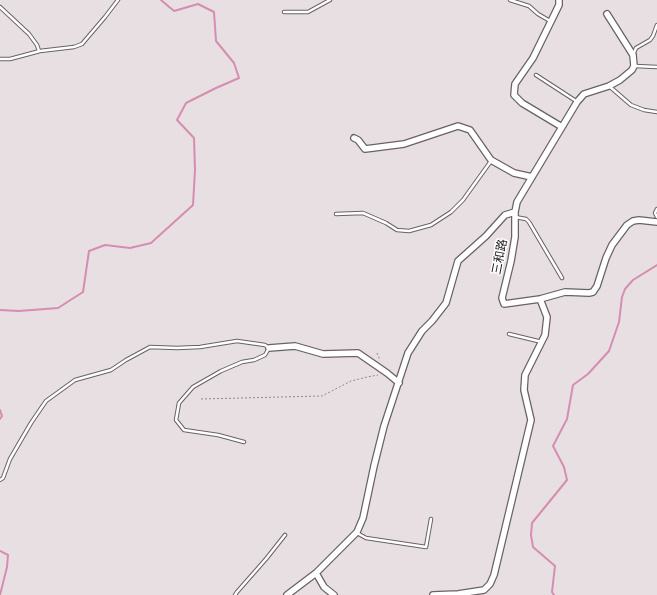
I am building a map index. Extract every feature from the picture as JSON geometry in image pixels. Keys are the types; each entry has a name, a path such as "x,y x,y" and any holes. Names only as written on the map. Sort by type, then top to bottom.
{"street":[{"path":"559,0 559,5 533,58 515,84 514,95 522,103 562,127"},
{"path":"607,14 633,56 634,66"},
{"name":"三和路","path":"634,66 632,70 620,80 609,86 584,94 576,102 517,202 515,214 515,237 502,298 504,304 540,299 565,292 592,292 597,286 612,245 627,225 633,221 639,220 657,222"},
{"path":"354,138 358,140 364,148 373,148 404,144 458,126 470,130 491,160 514,173 532,177"},
{"path":"287,595 316,573 356,532 364,518 384,426 408,353 422,331 432,321 446,302 458,261 486,236 506,215 515,214"},
{"path":"433,595 458,594 484,590 490,584 494,575 531,420 524,390 525,376 545,335 547,317 540,299"},
{"path":"269,348 294,346 323,354 358,353 399,383"},
{"path":"316,573 324,587 334,595"}],"lane":[{"path":"0,59 10,59 40,51 74,47 82,44 118,0"},
{"path":"284,12 308,12 330,0"},
{"path":"510,0 529,6 538,14 550,21"},
{"path":"0,7 29,34 38,45 40,51"},
{"path":"633,56 636,48 650,40 657,25"},
{"path":"634,66 657,67"},
{"path":"536,75 576,102"},
{"path":"609,86 631,105 644,110 657,112"},
{"path":"336,214 363,213 386,223 397,230 409,231 431,225 451,212 463,200 491,160"},
{"path":"657,209 655,213 657,218"},
{"path":"515,214 529,222 562,278"},
{"path":"509,334 542,342"},
{"path":"0,480 3,478 10,459 46,401 75,380 111,370 150,347 200,347 237,341 265,345 269,348 265,355 254,360 242,362 221,371 193,387 179,404 176,420 184,430 218,435 244,442"},
{"path":"356,532 366,538 426,547 431,519"},
{"path":"235,595 285,534"}],"path":[{"path":"377,353 380,360"},
{"path":"201,398 322,396 351,381 367,376 387,373"}],"waterway":[{"path":"0,310 19,311 58,308 83,292 89,251 105,245 130,248 151,243 193,205 195,170 194,138 177,120 186,103 239,78 234,63 216,41 214,12 198,4 174,11 161,0"},
{"path":"554,595 552,592 555,566 533,547 531,535 532,523 567,480 564,467 553,446 567,419 573,385 588,374 609,351 619,322 622,297 625,289 633,280 657,265"},
{"path":"0,410 2,416 0,419"},
{"path":"0,551 8,555 7,567 0,595"}]}
